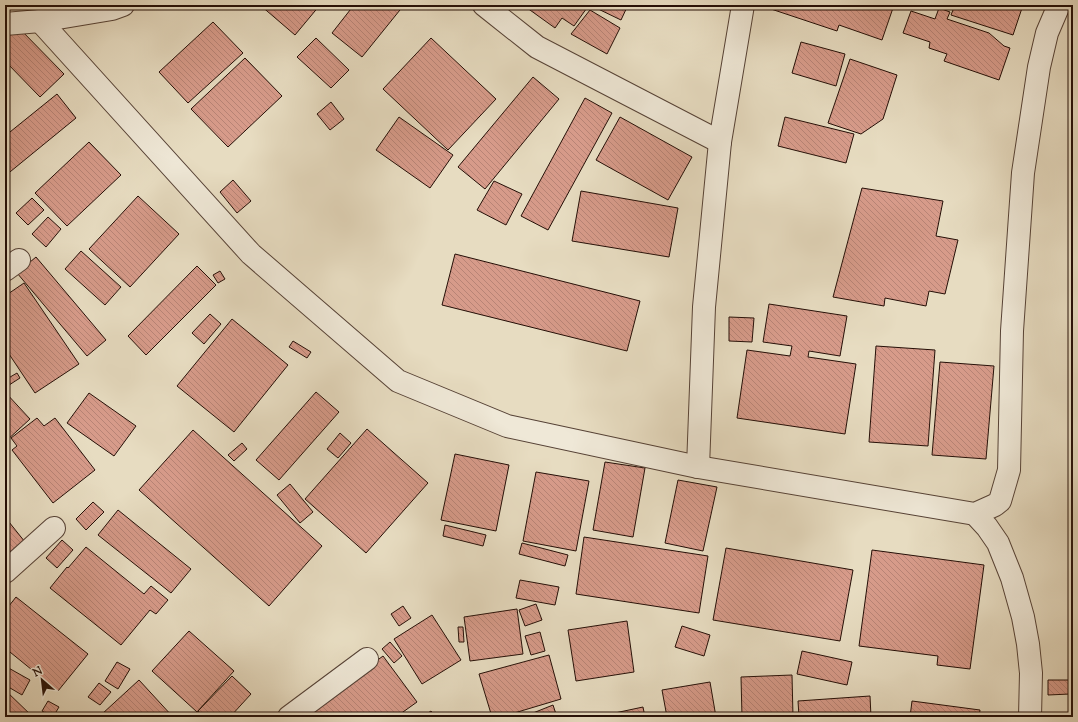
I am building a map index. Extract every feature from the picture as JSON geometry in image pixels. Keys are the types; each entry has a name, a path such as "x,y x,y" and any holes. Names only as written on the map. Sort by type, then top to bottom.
{"street":[{"path":"5,24 40,21 112,9 123,5"},
{"path":"484,5 536,47 720,142"},
{"path":"698,467 704,307 720,142 743,5"},
{"path":"40,21 251,254 398,381 507,426 698,467 975,514 995,505 1000,501 1009,470 1012,331 1023,173 1040,60 1047,33 1059,5"},
{"path":"975,514 987,527 998,543 1012,578 1023,617 1031,673 1030,717"},
{"path":"5,572 54,528"},
{"path":"289,717 367,659"}],"building":[{"path":"260,5 320,5 295,35"},
{"path":"354,5 404,5 362,57 332,33"},
{"path":"523,5 589,5 574,26 562,18 555,28"},
{"path":"592,5 628,5 621,20"},
{"path":"773,5 894,5 882,40 839,25 837,31 771,9"},
{"path":"955,5 1023,5 1013,35 951,15"},
{"path":"939,8 950,12 947,19 989,33 1004,46 1010,48 999,80 944,61 947,54 929,48 930,42 903,33 911,11 935,19"},
{"path":"590,10 620,28 607,54 571,34"},
{"path":"213,22 243,53 188,103 159,72"},
{"path":"17,26 64,74 40,97 5,61 5,37"},
{"path":"316,38 349,70 331,88 297,57"},
{"path":"431,38 496,99 448,150 383,89"},
{"path":"801,42 845,54 836,86 792,73"},
{"path":"245,58 282,96 228,147 191,109"},
{"path":"850,59 897,75 883,119 861,134 828,123"},
{"path":"533,77 559,99 485,189 458,167"},
{"path":"57,94 76,118 5,176 5,136"},
{"path":"585,98 612,113 548,230 521,216"},
{"path":"331,102 344,119 330,130 317,114"},
{"path":"399,117 453,155 430,188 376,150"},
{"path":"620,117 692,157 668,200 596,160"},
{"path":"785,117 854,134 846,163 778,146"},
{"path":"89,142 121,175 67,226 35,193"},
{"path":"233,180 251,201 237,213 220,192"},
{"path":"494,181 522,194 506,225 477,210"},
{"path":"862,188 943,201 936,236 958,240 945,294 929,291 926,306 885,298 884,306 833,297"},
{"path":"581,191 678,208 669,257 572,241"},
{"path":"138,196 179,234 130,287 89,249"},
{"path":"32,198 44,210 28,225 16,213"},
{"path":"48,217 61,229 46,247 32,234"},
{"path":"81,251 121,287 105,305 65,269"},
{"path":"455,254 640,301 627,351 442,305"},
{"path":"36,257 106,340 87,356 17,273"},
{"path":"197,266 216,285 146,355 128,336"},
{"path":"220,271 225,279 218,283 213,275"},
{"path":"24,283 79,364 35,393 5,348 5,296"},
{"path":"769,304 847,316 840,356 809,351 808,357 856,364 845,434 737,418 747,350 790,356 792,346 763,342"},
{"path":"210,314 221,324 204,344 192,333"},
{"path":"729,317 754,318 752,342 729,341"},
{"path":"232,319 288,365 234,432 177,386"},
{"path":"293,341 311,352 307,358 289,347"},
{"path":"876,346 935,350 928,446 869,442"},
{"path":"940,362 994,366 986,459 932,455"},
{"path":"17,373 20,378 6,387 5,380"},
{"path":"5,392 30,419 5,442"},
{"path":"316,392 339,412 279,480 256,460"},
{"path":"89,393 136,426 114,456 67,423"},
{"path":"37,418 44,426 55,418 95,470 53,503 12,450 17,446 11,438"},
{"path":"367,429 428,483 366,553 305,499"},
{"path":"193,430 322,546 269,606 139,490"},
{"path":"340,433 351,443 338,458 327,449"},
{"path":"242,443 247,449 234,461 228,455"},
{"path":"455,454 509,465 496,531 441,520"},
{"path":"605,462 645,468 633,537 593,530"},
{"path":"536,472 589,481 576,551 523,541"},
{"path":"678,480 717,487 703,551 665,543"},
{"path":"290,484 313,512 300,523 277,495"},
{"path":"93,502 104,512 86,530 76,519"},
{"path":"118,510 191,569 171,593 98,535"},
{"path":"5,517 29,547 5,566"},
{"path":"445,525 486,535 483,546 443,536"},
{"path":"584,537 708,556 699,613 576,594"},
{"path":"62,540 73,550 57,568 46,558"},
{"path":"522,543 568,555 565,566 519,554"},
{"path":"86,547 144,594 151,586 168,600 156,614 150,610 121,645 50,588"},
{"path":"726,548 853,570 840,641 713,620"},
{"path":"872,550 984,565 970,669 937,665 938,656 859,646"},
{"path":"520,580 559,587 555,605 516,598"},
{"path":"16,597 88,654 58,691 5,648 5,611"},
{"path":"536,604 542,620 525,626 519,610"},
{"path":"403,606 411,618 399,626 391,614"},
{"path":"517,609 523,654 470,661 464,617"},
{"path":"432,615 461,660 422,684 394,639"},
{"path":"627,621 634,672 576,681 568,630"},
{"path":"682,626 710,635 704,656 675,647"},
{"path":"458,627 463,627 464,642 459,642"},
{"path":"189,631 234,671 197,712 152,671"},
{"path":"540,632 545,651 531,655 525,636"},
{"path":"390,642 402,656 394,663 382,649"},
{"path":"802,651 852,662 847,685 797,674"},
{"path":"549,655 561,699 501,717 492,717 479,674"},
{"path":"383,656 417,702 396,717 302,717"},
{"path":"117,662 130,669 118,689 105,681"},
{"path":"5,666 30,680 22,695 5,685"},
{"path":"792,675 793,717 742,717 741,677"},
{"path":"232,676 251,694 230,717 205,717 198,711"},
{"path":"139,680 173,717 104,717 102,714"},
{"path":"1048,680 1070,680 1070,694 1048,695"},
{"path":"710,682 716,717 667,717 662,690"},
{"path":"99,683 111,692 100,705 88,697"},
{"path":"5,690 33,717 5,717"},
{"path":"870,696 871,717 799,717 798,701"},
{"path":"48,701 59,707 53,717 42,711"},
{"path":"912,701 980,710 979,717 910,717"},
{"path":"553,705 557,717 523,717"},
{"path":"643,707 645,717 596,717"},
{"path":"431,711 436,717 422,717"}]}
